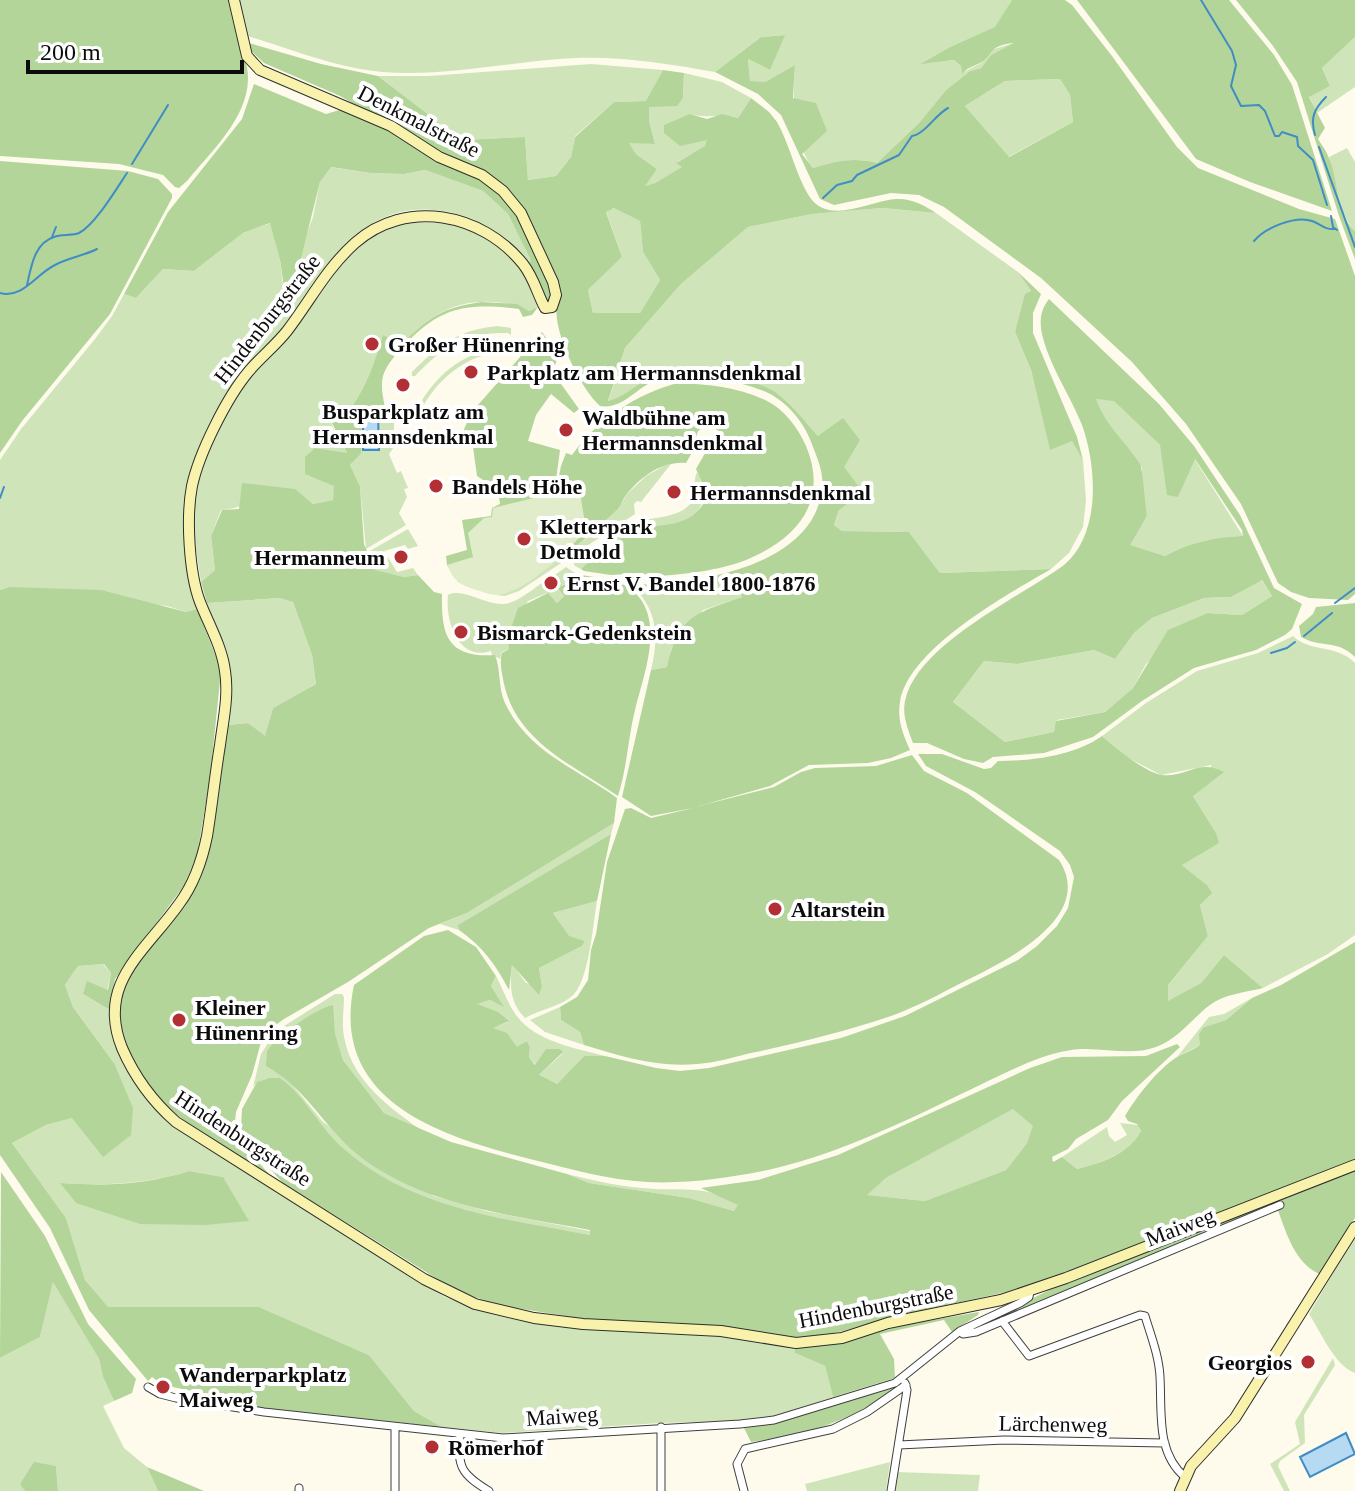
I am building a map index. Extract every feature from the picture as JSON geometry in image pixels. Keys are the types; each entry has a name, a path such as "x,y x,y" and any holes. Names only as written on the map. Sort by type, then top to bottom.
{"main road":[{"name":"Denkmalstraße","path":"234,0 247,56 260,70 391,126 439,157 482,175 509,196 521,213 553,282 555,298 549,309"},
{"name":"Hindenburgstraße","path":"549,309 543,307 534,279 520,260 498,239 481,229 443,217 395,219 371,230 340,257 286,332 249,371 232,395 198,467 192,486 190,510 197,592 220,650 227,687 206,838 196,875 182,901 133,962 120,983 114,1008 114,1022 125,1055 155,1103 176,1122 424,1279 447,1292 496,1311 583,1324 721,1331 811,1343 842,1338 888,1323 986,1304 1030,1291 1355,1165"},
{"path":"1180,1491 1191,1466 1235,1418 1355,1227"}],"street":[{"name":"Maiweg","path":"960,1331 968,1334 1002,1321 1280,1205"},
{"name":"Maiweg","path":"148,1387 160,1394 207,1404 503,1438 740,1424 774,1420 904,1382 960,1331 1020,1303 1029,1297 1030,1291"},
{"path":"1002,1321 1029,1356 1140,1315 1145,1316 1160,1376 1165,1443 1172,1467 1185,1477"},
{"path":"891,1491 899,1445 904,1382"},
{"path":"744,1491 737,1464 745,1449 833,1429 867,1412 904,1382"},
{"path":"395,1427 395,1491"},
{"path":"661,1427 661,1491"},
{"path":"460,1434 460,1467 471,1480 489,1491"},
{"name":"Lärchenweg","path":"899,1445 1004,1440 1165,1443"}],"green space":[{"path":"0,0 229,0 247,67 245,99 220,143 179,188 163,175 119,164 0,156"},
{"path":"239,0 1012,0 996,27 922,63 954,60 961,66 962,73 981,63 991,50 1017,42 991,55 981,68 970,71 946,90 919,123 877,163 845,161 813,168 798,133 794,105 795,65 765,82 750,82 748,59 770,70 784,35 761,37 715,72 646,61 593,58 455,71 382,72 331,62 247,36"},
{"path":"1012,0 1065,0 1112,56 1177,147 1198,168 1299,209 1335,219 1355,276 1355,594 1348,600 1309,598 1291,592 1278,583 1241,504 1186,424 1132,362 1041,278 944,207 919,195 891,193 834,205 820,199 781,115 758,94 715,72 761,37 785,35 770,70 748,59 750,81 765,82 795,65 793,98 816,103 827,131 802,154 813,168 845,161 877,163 919,123 946,90 970,71 981,68 991,55 1014,43 995,48 985,60 962,74 961,66 954,60 920,64 995,27","holes":["1060,79 1070,95 1073,122 1009,157 965,106 1005,81"]},
{"path":"1077,0 1229,0 1274,55 1292,85 1332,211 1196,159"},
{"path":"1236,0 1355,0 1355,37 1322,68 1330,86 1309,97 1325,128 1318,139 1331,165 1344,215 1355,231 1355,259 1297,82"},
{"path":"1355,37 1355,87 1317,113 1309,96 1330,86 1322,68"},
{"path":"249,43 321,64 378,76 462,140 525,137 528,180 556,176 571,157 575,137 614,102 646,101 663,70 684,73 683,98 677,106 649,107 655,144 629,143 636,154 657,169 645,186 682,167 676,163 705,146 707,140 680,146 664,133 664,125 690,114 707,119 722,114 738,118 751,98 777,122 804,187 817,205 838,211 902,199 936,213 882,208 812,214 748,227 681,284 625,348 608,401 651,378 669,374 720,376 769,388 795,410 818,436 843,418 860,440 844,467 863,492 839,510 834,525 842,531 909,532 940,573 1051,569 962,625 921,662 907,682 899,709 910,750 868,763 809,765 770,786 699,806 774,787 815,768 876,766 912,755 924,771 967,793 1059,860 1067,881 1066,901 1056,919 1040,936 1000,963 900,1012 824,1036 712,1062 668,1064 611,1053 584,1045 580,1032 561,1020 560,1007 577,997 588,980 607,862 625,809 631,808 651,818 693,808 651,816 622,797 651,670 667,667 677,636 692,618 742,597 739,590 719,583 698,594 673,594 662,583 736,570 784,548 802,532 816,512 822,488 819,462 805,429 793,413 779,399 751,386 697,376 670,377 651,382 624,401 600,406 584,386 568,357 558,326 558,302 525,213 512,193 497,181 452,161 340,96 264,63 251,51","holes":["614,208 640,221 643,252 660,280 640,313 593,313 588,290 622,257 606,212"]},
{"path":"591,64 663,70 647,101 614,102 575,136 571,157 556,176 528,180 525,137 462,140 378,76 429,76"},
{"path":"684,73 722,82 751,98 738,118 690,114 708,139 706,146 677,162 683,167 643,187 657,169 636,154 628,142 655,144 649,106 683,98"},
{"path":"1060,79 1070,95 1073,122 1008,157 965,106 1005,81"},
{"path":"254,84 326,114 343,109 481,178 511,203 543,267 552,293 548,303 508,214 483,191 425,170 404,174 370,173 331,167 320,182 295,282 285,294 270,223 243,233 194,271 163,269 136,298 124,294 168,212 242,119"},
{"path":"1347,148 1355,162 1355,231 1345,217 1329,157"},
{"path":"0,161 128,171 158,179 172,198 110,314 22,421 0,453"},
{"path":"330,167 370,173 404,174 425,170 483,191 508,214 532,260 528,264 503,237 483,224 449,212 419,210 393,214 371,224 351,240 317,279 286,324 238,376 204,435 192,466 186,494 197,609 186,612 167,606 9,587 0,590 0,460 21,429 95,339 124,294 136,298 163,269 194,271 243,233 271,223 284,293 313,217 320,182"},
{"path":"615,208 640,221 643,252 660,280 640,313 593,313 588,290 622,257 606,211"},
{"path":"882,208 936,213 1018,272 1031,291 1015,332 1031,370 1050,449 1072,440 1083,460 1086,500 1083,527 1069,553 1051,569 940,573 909,532 842,531 834,525 839,510 818,436 778,394 767,388 695,373 654,376 624,396 608,402 625,348 681,284 748,227 812,214"},
{"path":"408,222 440,223 472,230 498,245 527,279 538,307 529,311 503,303 464,304 431,319 400,345 383,336 372,369 356,400 342,419 330,419 348,454 315,448 335,487 333,500 313,504 286,489 276,489 248,503 221,510 211,536 215,570 201,582 193,529 194,497 206,456 228,409 243,386 292,332 352,251 386,229"},
{"path":"1018,272 1041,294 1033,313 1033,333 1077,437 1083,460 1072,441 1050,450 1031,370 1015,332 1025,294 1031,291"},
{"path":"1049,299 1159,404 1194,446 1240,515 1274,588 1302,604 1292,629 1285,635 1256,650 1194,668 1093,737 1044,753 993,757 983,763 964,759 927,743 913,743 904,707 914,680 949,641 1064,565 1085,536 1092,499 1091,460 1082,425 1045,346 1041,319","holes":["1096,399 1114,401 1160,445 1167,495 1178,497 1195,459 1243,536 1203,541 1165,556 1130,545 1147,516 1141,467 1105,417","1262,580 1272,596 1242,615 1208,613 1168,630 1133,688 1105,712 1056,721 1054,732 1005,742 953,702 984,661 1017,664 1094,650 1115,659 1135,632 1152,618 1204,598 1231,597"]},
{"path":"481,302 517,304 529,311 538,307 532,315 523,317 519,309 470,307 431,322 389,363 382,385 386,413 361,414 361,454 350,465 360,486 364,544 375,570 404,577 418,575 434,592 442,594 443,622 450,641 467,653 495,655 503,697 515,720 554,758 617,798 614,823 467,913 429,928 270,1029 261,1042 252,1075 236,1112 235,1123 240,1141 269,1174 204,1135 149,1087 135,1066 118,1013 119,995 124,982 178,913 196,881 215,815 228,725 248,723 265,736 273,708 316,684 312,655 293,602 280,598 207,603 201,582 215,570 211,536 222,510 239,509 242,483 295,489 313,504 333,500 334,486 305,474 305,457 315,448 347,453 330,419 342,419 356,400 372,369 383,335 400,345 437,315"},
{"path":"497,326 511,328 511,335 493,333 467,338 446,349 412,376 422,362 450,340 471,331"},
{"path":"542,332 557,354 551,370 579,409 574,413 551,394 536,415 528,441 560,450 544,570 503,592 485,592 458,582 447,565 446,556 467,550 462,520 491,516 492,508 500,504 498,490 477,476 473,447 459,441 471,413"},
{"path":"497,349 496,353 470,360 459,367 438,385 417,419 412,417 436,381 457,363"},
{"path":"677,383 711,385 746,392 767,401 785,414 803,439 812,464 814,481 807,511 787,536 757,555 732,565 649,577 643,573 611,575 584,571 581,569 584,566 625,536 641,529 680,522 689,518 705,501 703,485 696,469 708,448 712,450 718,442 719,431 708,424 698,431 695,440 698,442 686,463 669,464 645,476 626,495 618,509 567,553 551,515 566,453 572,455 593,430 618,410 647,394"},
{"path":"1095,399 1114,400 1160,445 1178,497 1194,458 1243,536 1203,541 1165,556 1129,545 1147,516 1142,493 1142,468 1107,424"},
{"path":"386,413 394,416 394,447 389,454 408,488 404,489 407,497 399,513 406,525 366,549 360,486 350,465 361,454 361,414"},
{"path":"684,462 671,464 641,502 634,504 635,514 519,591 505,596 496,595 518,587 590,536 646,476 669,463"},
{"path":"697,472 704,495 697,512 669,526 644,528 581,569 575,566 573,562 641,518 665,516 686,508 694,497"},
{"name":"Kletterpark Detmold","path":"579,487 586,529 570,548 533,579 497,595 468,587 454,577 447,565 473,557 468,533 484,518 492,517 493,508"},
{"path":"408,529 418,546 408,549 405,545 384,551 397,572 413,568 418,575 404,577 375,571 368,552"},
{"path":"566,567 575,573 559,588 564,596 557,603 547,593 528,601 507,641 509,649 502,652 500,659 491,651 470,651 456,637 449,616 448,595 460,593 496,604 508,603 542,583 547,585 549,579"},
{"path":"582,575 624,585 638,596 650,626 648,661 618,796 534,737 511,704 502,672 502,653 509,649 507,640 518,608 548,593 557,603 564,596 558,588"},
{"path":"1261,579 1272,596 1242,615 1208,613 1146,664 1133,688 1105,712 1057,720 1054,732 1005,742 953,702 984,661 1017,664 1094,650 1115,659 1135,632 1152,618 1204,598 1231,597"},
{"path":"662,583 673,594 718,583 739,590 742,597 703,610 672,648 667,667 651,670 655,646 654,624 647,604 631,585"},
{"path":"9,587 101,590 186,612 197,609 219,664 220,681 210,778 197,856 183,887 115,979 110,1010 83,994 87,981 108,990 111,973 104,964 78,966 65,985 73,1007 114,1063 133,1108 131,1135 103,1157 72,1118 46,1125 12,1143 66,1218 85,1280 108,1307 259,1307 369,1355 414,1411 442,1427 236,1405 202,1398 202,1393 163,1385 152,1377 148,1381 89,1310 50,1228 0,1155 0,590"},
{"path":"281,598 293,602 312,655 316,684 273,708 265,737 248,723 228,725 230,690 227,662 207,603"},
{"path":"1355,603 1355,657 1342,648 1301,637 1299,626 1313,614 1316,607"},
{"path":"1293,636 1308,645 1340,653 1355,663 1355,935 1328,954 1263,988 1224,955 1201,983 1168,1002 1168,985 1208,936 1200,905 1207,885 1181,864 1216,833 1193,796 1212,765 1161,775 1121,754 1102,736 1197,671 1258,653"},
{"path":"1102,736 1130,759 1155,773 1170,775 1207,767 1224,772 1193,796 1219,843 1182,865 1207,885 1212,893 1200,905 1208,936 1168,985 1168,1001 1201,983 1224,955 1263,988 1216,1001 1172,1039 1156,1047 1128,1051 1081,1049 1054,1054 1027,1063 900,1123 802,1161 723,1178 662,1182 590,1174 464,1140 430,1126 400,1108 376,1086 359,1059 351,1025 354,985 424,936 448,930 476,947 496,976 491,986 504,1007 490,1000 477,1004 498,1012 509,1021 493,1028 507,1033 517,1047 527,1041 529,1057 535,1065 546,1049 560,1049 563,1052 539,1075 557,1084 584,1056 605,1056 680,1071 709,1068 841,1038 905,1016 1018,960 1037,946 1057,926 1068,908 1074,877 1060,851 975,792 926,766 918,754 942,754 984,769 991,768 998,761 1065,753"},
{"path":"614,823 611,834 460,924 459,930 440,924 467,913"},
{"path":"611,834 597,901 553,913 569,936 585,941 582,946 539,968 542,986 539,995 512,965 509,990 488,957 459,930 458,925"},
{"path":"597,901 586,967 577,990 566,1000 525,1018 516,1006 512,993 512,964 526,983 542,986 539,968 582,946 585,941 569,937 553,913"},
{"path":"1355,942 1355,1161 1029,1287 811,1338 722,1326 584,1319 498,1305 455,1290 283,1183 250,1147 241,1128 242,1109 257,1082 280,1078 298,1094 345,1150 400,1186 461,1209 590,1235 590,1230 499,1213 439,1197 383,1172 358,1155 292,1085 266,1066 267,1052 297,1024 333,1005 335,1033 343,1060 384,1113 451,1142 589,1183 689,1198 734,1211 738,1205 701,1188 758,1180 838,1155 1030,1068 1062,1057 1146,1056 1177,1044 1180,1047 1122,1101 1108,1120 1052,1157 1053,1162 1062,1157 1077,1169 1122,1152 1136,1139 1141,1131 1125,1116 1162,1069 1200,1045 1199,1034 1204,1027 1226,1020 1252,998 1281,985","holes":["1013,1109 1033,1126 1027,1143 1006,1170 925,1201 867,1195 886,1178"]},
{"path":"103,964 111,973 107,991 83,994 110,1010 112,1038 121,1058 152,1105 445,1297 495,1315 531,1323 609,1331 719,1336 795,1348 795,1353 825,1366 833,1397 773,1416 741,1421 503,1433 442,1427 414,1411 369,1355 259,1307 108,1308 85,1280 66,1218 12,1143 46,1125 72,1118 114,1063 73,1007 65,985 78,966","holes":["191,1171 223,1177 76,1203 61,1183 126,1183"]},
{"path":"496,976 516,1015 534,1032 557,1043 605,1056 584,1056 557,1084 538,1076 563,1053 536,1065 529,1057 527,1041 517,1048 491,1028 508,1022 476,1004 490,1000 503,1006 491,986"},
{"path":"335,994 344,997 344,1036 356,1069 385,1103 421,1130 384,1113 343,1060 335,1033 332,1005 266,1065 286,1077 323,1122 434,1196 486,1211 590,1231 590,1235 461,1209 400,1186 345,1151 298,1094 280,1078 262,1080 253,1087 261,1054 276,1031"},
{"path":"1252,998 1226,1020 1204,1027 1200,1045 1177,1057 1209,1017 1224,1014"},
{"path":"560,1007 561,1020 580,1032 584,1045 545,1032 530,1020"},
{"path":"1014,1108 1034,1126 1027,1143 1006,1170 925,1201 866,1195 886,1178"},
{"path":"1120,1123 1138,1125 1141,1132 1122,1151 1077,1169 1062,1157 1107,1127 1109,1136 1115,1142 1127,1135"},
{"path":"1355,1169 1355,1218 1319,1274 1297,1253 1276,1205 986,1326 985,1323 1051,1289"},
{"path":"190,1171 223,1177 249,1221 205,1225 140,1224 76,1203 60,1183 126,1183"},
{"path":"1,1172 45,1236 88,1324 136,1379 132,1393 114,1401 99,1359 53,1282 40,1337 0,1358"},
{"path":"567,1174 632,1187 703,1191 739,1205 734,1211 689,1198 589,1183"},
{"path":"1355,1236 1355,1373 1334,1356 1309,1314"},
{"path":"53,1281 99,1359 114,1401 103,1406 124,1448 147,1467 158,1491 58,1491 56,1466 20,1483 25,1491 0,1491 0,1358 40,1337"},
{"path":"979,1312 952,1332 944,1320 880,1334 894,1359 895,1378 833,1397 825,1366 795,1353 795,1348 845,1342 903,1325"},
{"path":"1333,1358 1335,1365 1304,1415 1305,1443 1280,1461 1278,1466 1290,1491 1284,1491 1270,1464 1300,1444 1295,1422"},
{"path":"897,1387 863,1409 810,1431 751,1442 744,1428 775,1423"},
{"path":"34,1462 56,1466 58,1491 25,1491 20,1484"},
{"path":"890,1462 886,1491 807,1491 805,1484"},
{"path":"147,1467 204,1491 158,1491"},
{"path":"897,1472 980,1475 978,1491 894,1491"}],"water":[{"path":"363,415 378,415 379,450 363,450"},
{"path":"1346,1433 1355,1454 1310,1477 1300,1457"}],"waterway":[{"path":"1201,0 1232,51 1236,65 1231,86 1241,106 1259,105 1265,111 1275,136 1282,132 1297,137 1298,146 1313,160 1327,205"},
{"path":"1315,135 1314,114 1326,97"},
{"path":"132,164 168,105"},
{"path":"823,198 837,185 852,181 857,175 899,155 912,136 948,108"},
{"path":"1319,147 1355,247"},
{"path":"27,285 34,257 42,245 54,237 76,234 85,229 127,173"},
{"path":"1331,216 1333,227 1337,230"},
{"path":"1254,241 1273,227 1289,221 1312,221 1335,229"},
{"path":"52,237 56,227"},
{"path":"0,293 16,292 55,265 97,249"},
{"path":"0,498 4,487"},
{"path":"1335,603 1355,588"},
{"path":"1304,636 1332,613"},
{"path":"1271,653 1295,642"}],"place":[{"name":"Großer Hünenring","path":"372,344"},
{"name":"Parkplatz am Hermannsdenkmal","path":"471,372"},
{"name":"Busparkplatz am Hermannsdenkmal","path":"403,385"},
{"name":"Waldbühne am Hermannsdenkmal","path":"566,430"},
{"name":"Bandels Höhe","path":"436,486"},
{"name":"Hermannsdenkmal","path":"674,492"},
{"name":"Kletterpark Detmold","path":"524,539"},
{"name":"Hermanneum","path":"401,557"},
{"name":"Ernst V. Bandel 1800-1876","path":"551,583"},
{"name":"Bismarck-Gedenkstein","path":"461,632"},
{"name":"Altarstein","path":"775,909"},
{"name":"Kleiner Hünenring","path":"179,1020"},
{"name":"Georgios","path":"1308,1362"},
{"name":"Wanderparkplatz Maiweg","path":"163,1387"},
{"name":"Römerhof","path":"432,1447"}]}
